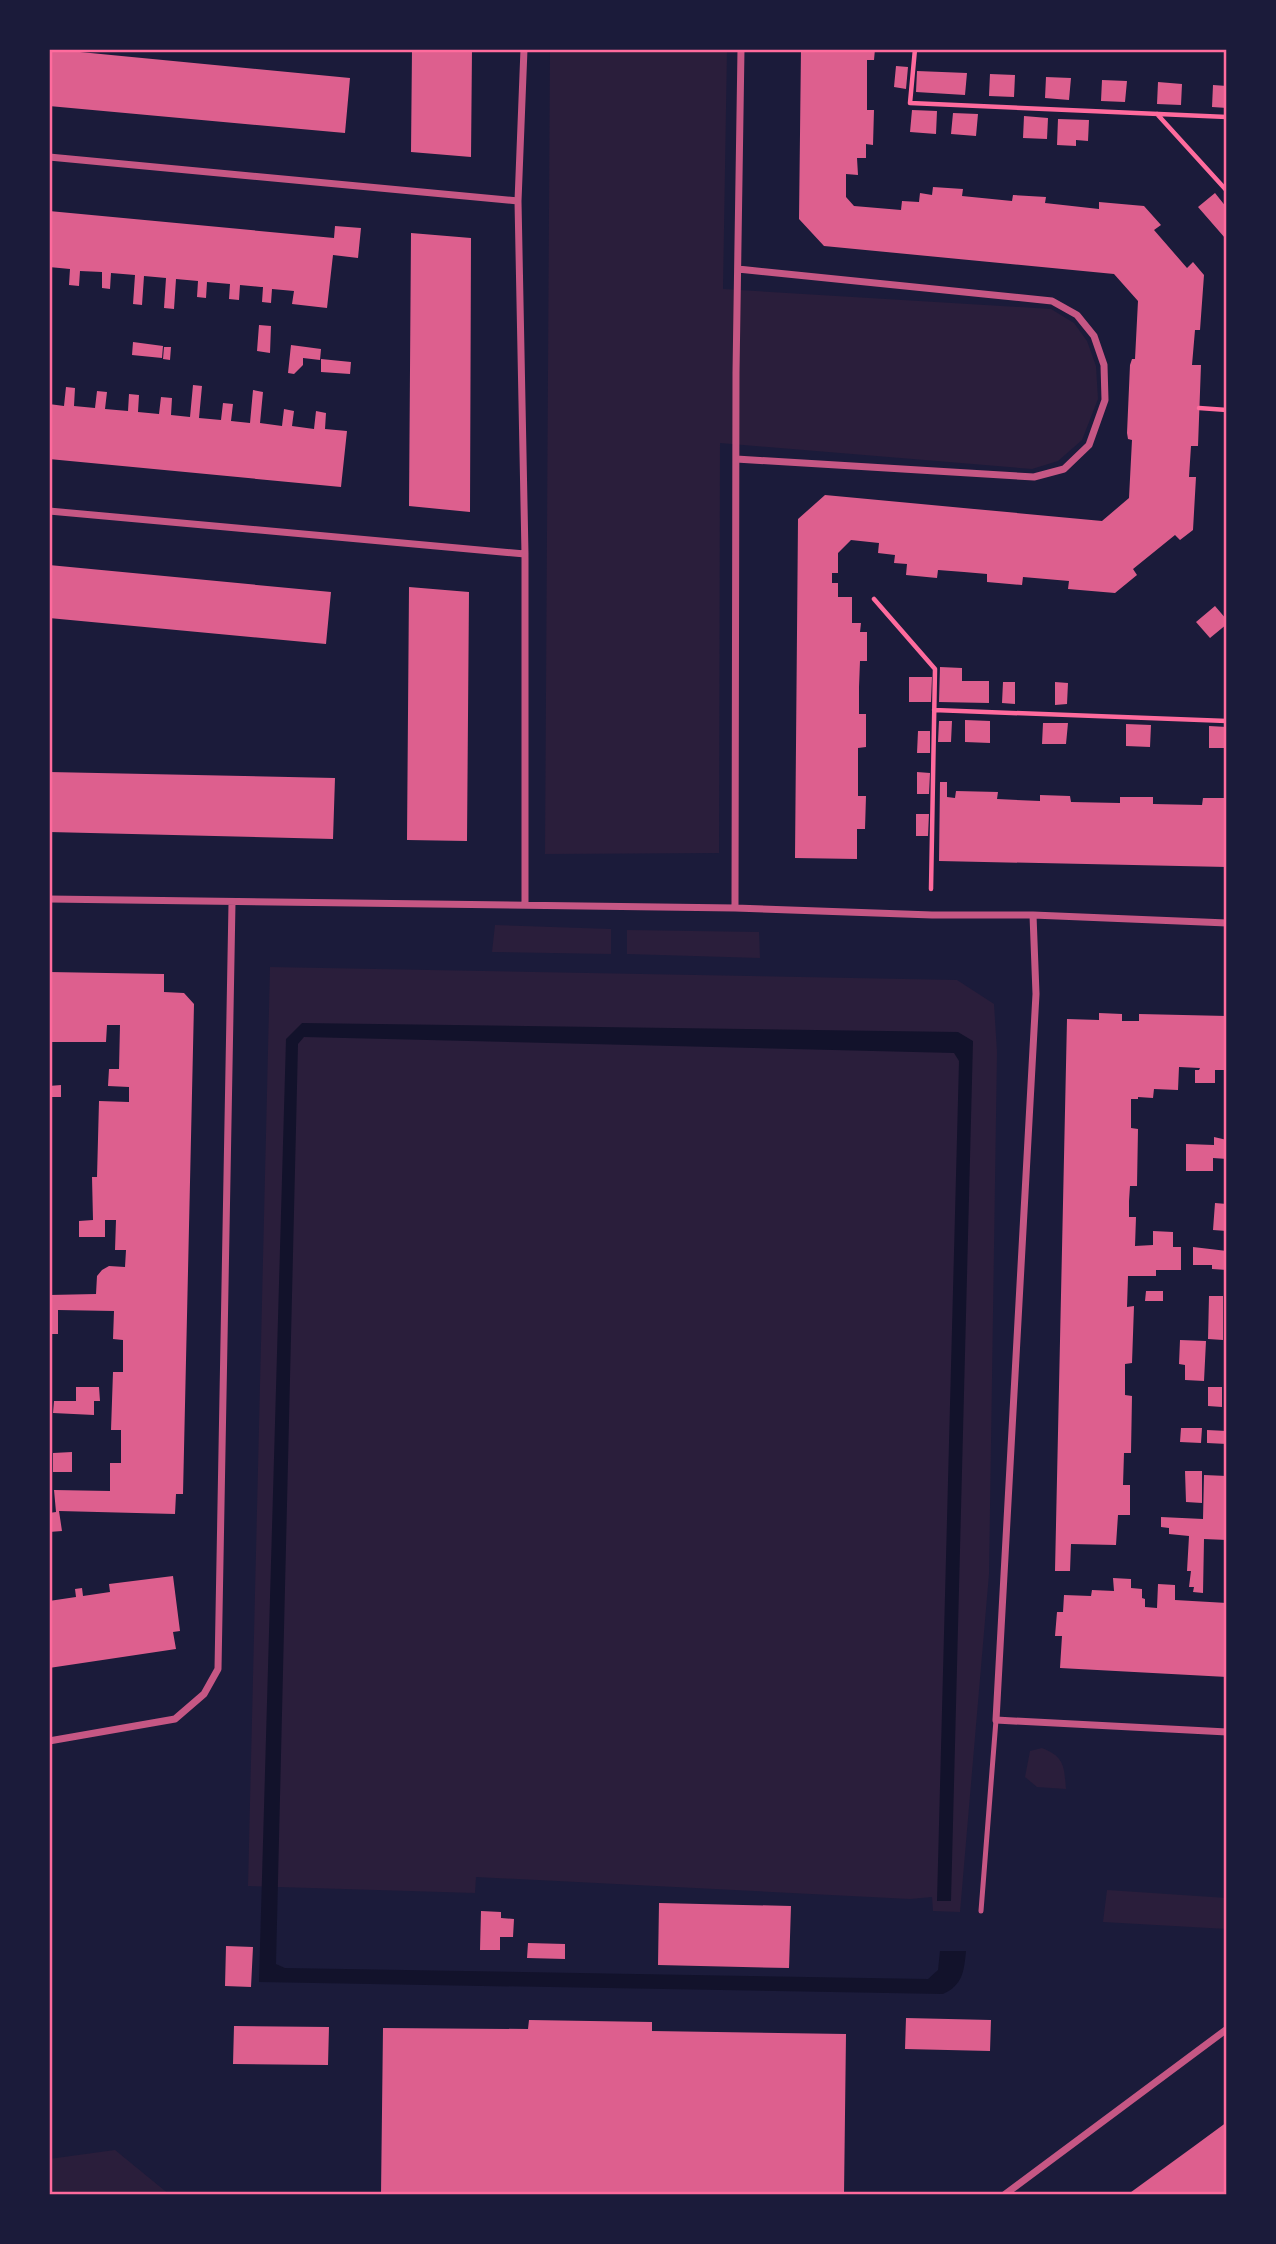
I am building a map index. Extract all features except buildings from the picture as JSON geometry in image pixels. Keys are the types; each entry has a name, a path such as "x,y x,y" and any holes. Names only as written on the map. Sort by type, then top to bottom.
{"street":[{"path":"524,49 519,201 525,554 525,904"},
{"path":"734,908 741,49"},
{"path":"49,157 519,201"},
{"path":"736,459 1034,477 1064,469 1089,444 1105,400 1104,365 1094,336 1077,315 1052,301 738,269"},
{"path":"49,511 525,554"},
{"path":"49,898 232,903 734,908 1227,923"},
{"path":"49,1741 175,1719 204,1694 218,1669 232,903"},
{"path":"1033,915 1036,994 996,1720 1227,1732"},
{"path":"1004,2195 1227,2029"}],"lane":[{"path":"981,1911 996,1720"}],"path":[{"path":"915,49 910,103 1227,117"},
{"path":"1156,114 1227,191"},
{"path":"1199,408 1227,410"},
{"path":"874,599 935,669 932,915"},
{"path":"934,710 1227,721"}],"shaded area":[{"path":"550,49 727,49 723,289 1051,309 1074,323 1087,341 1096,366 1098,399 1082,440 1058,461 1032,469 720,443 719,853 545,854"},
{"path":"495,925 611,929 611,954 492,952"},
{"path":"627,930 759,932 760,958 627,954"},
{"path":"270,967 957,980 994,1004 997,1052 989,1574 960,1912 933,1911 932,1897 910,1899 476,1877 475,1893 248,1886"},
{"path":"302,1023 958,1032 973,1041 951,1901 937,1901 959,1061 954,1053 304,1037 298,1044 276,1964 285,1968 928,1979 938,1970 940,1951 966,1951 959,1982 950,1990 943,1994 259,1982 286,1039"},
{"path":"1042,1748 1055,1755 1062,1764 1066,1789 1037,1787 1025,1777 1030,1751"},
{"path":"1107,1890 1227,1898 1227,1929 1103,1922"},
{"path":"115,2150 170,2195 49,2195 49,2159"}]}
